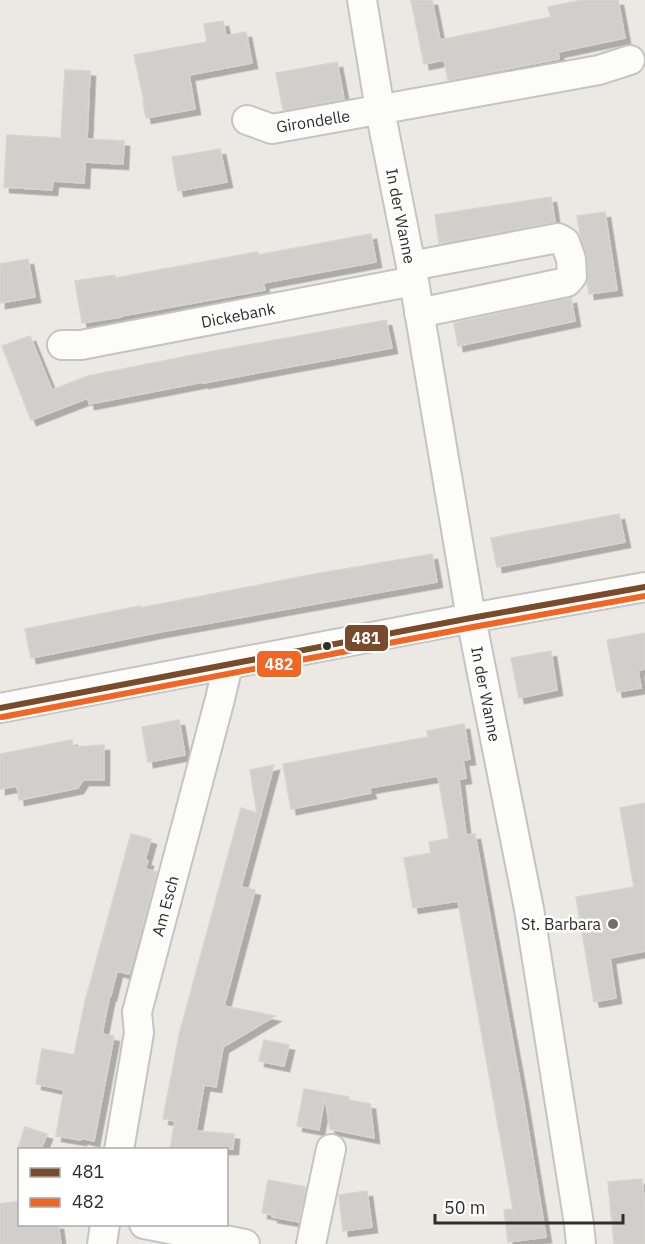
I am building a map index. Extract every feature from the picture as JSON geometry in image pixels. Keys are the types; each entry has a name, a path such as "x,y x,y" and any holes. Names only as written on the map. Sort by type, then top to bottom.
{"street":[{"name":"In der Wanne","path":"362,0 471,618 528,909 578,1213 581,1244"},
{"path":"380,110 599,70 630,60"},
{"name":"Girondelle","path":"247,120 272,129 380,110"},
{"name":"Dickebank","path":"62,345 81,345 412,274 558,238 565,242 571,260 572,276 567,282 419,313"},
{"path":"0,708 645,586"},
{"name":"Am Esch","path":"119,1148 139,1033 137,1012 228,665"},
{"path":"311,1244 331,1149"},
{"path":"102,1244 105,1226"},
{"path":"154,1226 245,1244"}],"building":[{"path":"411,0 432,0 440,40 551,17 548,7 583,0 618,0 625,38 558,52 559,59 448,80 444,60 424,64"},
{"path":"223,21 226,36 246,32 252,63 189,75 195,109 146,118 134,55 207,42 204,24"},
{"path":"337,62 344,99 283,110 276,73"},
{"path":"65,70 90,71 87,139 124,141 123,164 85,162 84,183 53,181 52,190 4,187 7,135 61,138"},
{"path":"220,149 227,182 178,191 172,157"},
{"path":"551,197 555,222 439,243 435,215"},
{"path":"605,212 617,290 589,294 587,258 577,216"},
{"path":"371,234 376,262 263,283 265,290 82,323 75,281 115,275 115,278"},
{"path":"28,259 35,297 0,303 0,264"},
{"path":"571,298 575,321 458,346 454,323"},
{"path":"386,320 392,348 89,404 88,398 31,420 2,346 30,336 52,390 88,376"},
{"path":"619,514 625,542 497,567 491,538"},
{"path":"432,554 437,582 160,632 31,658 25,629"},
{"path":"645,633 645,669 638,670 641,688 617,692 607,640"},
{"path":"551,651 557,690 519,698 511,658"},
{"path":"179,720 185,755 148,762 142,727"},
{"path":"464,724 470,759 463,760 466,778 459,779 466,835 475,834 546,1237 508,1242 504,1210 513,1209 458,901 413,908 404,858 431,853 429,842 449,839 438,776 369,788 371,793 291,809 283,764 428,737 427,731"},
{"path":"72,740 73,747 104,745 104,780 83,780 78,788 19,800 17,786 0,789 0,754"},
{"path":"274,765 241,887 255,890 224,1006 275,1016 223,1047 216,1087 204,1085 196,1131 234,1134 233,1149 170,1148 175,1121 163,1119 180,1031 241,808 257,813 250,770"},
{"name":"St. Barbara","path":"645,803 645,951 610,958 616,998 594,1002 576,897 634,887 620,808"},
{"path":"131,834 151,839 145,869 157,872 129,974 117,971 110,994 102,1034 114,1036 94,1141 56,1136 64,1090 36,1084 42,1049 74,1055 85,1002"},
{"path":"264,1040 289,1045 284,1066 259,1061"},
{"path":"304,1089 349,1097 349,1100 370,1104 374,1138 330,1129 325,1096 319,1130 297,1126"},
{"path":"25,1127 47,1134 41,1148 18,1148"},
{"path":"642,1179 645,1244 614,1244 608,1182"},
{"path":"268,1180 306,1187 299,1222 262,1213"},
{"path":"367,1191 372,1227 343,1231 339,1195"},
{"path":"18,1201 18,1226 58,1226 61,1244 0,1244 0,1204"}],"transit line":[{"name":"481","path":"0,708 645,587"},
{"name":"482","path":"2,717 645,596"}],"place":[{"name":"St. Barbara","path":"613,924"}]}
